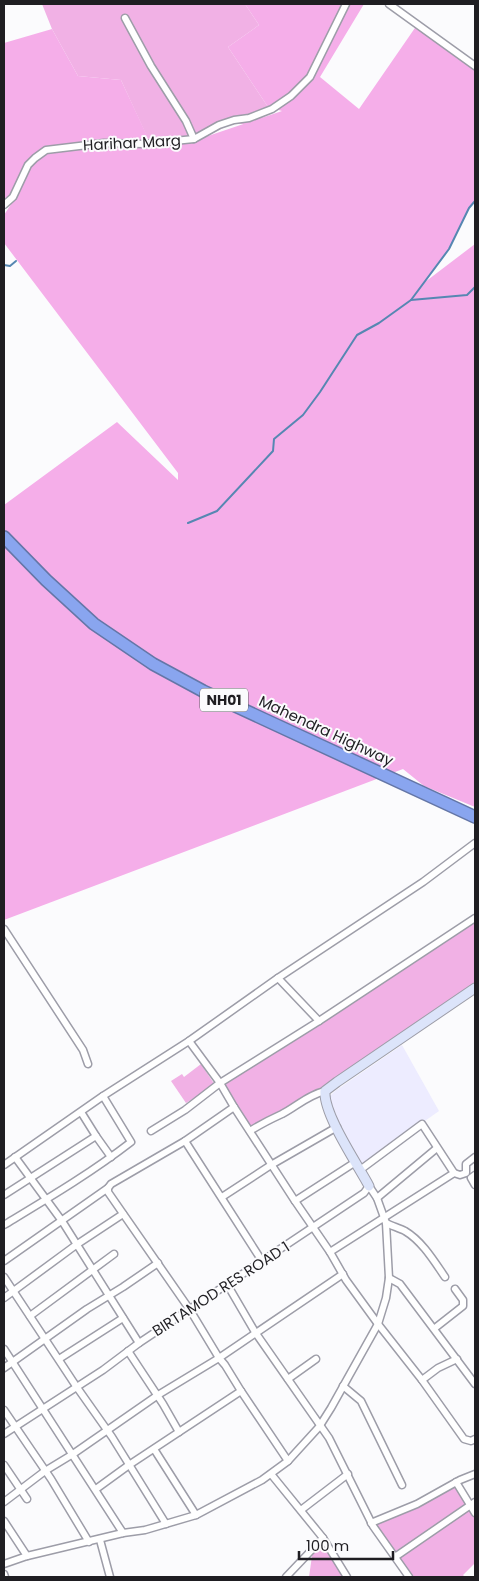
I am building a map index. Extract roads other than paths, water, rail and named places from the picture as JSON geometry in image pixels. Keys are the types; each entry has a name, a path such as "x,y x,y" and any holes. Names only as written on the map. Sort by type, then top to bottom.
{"highway":[{"name":"Mahendra Highway","path":"6,542 94,624 153,664 203,690 474,815"}],"street":[{"name":"Harihar Marg","path":"4,205 14,197 28,165 34,158 46,150 104,144 144,144 194,138 219,125 248,118 272,109 291,96 310,77 346,4"},
{"path":"389,4 475,66"},
{"path":"126,18 151,66 194,138"},
{"path":"4,1165 103,1096 190,1041 278,978 423,882 475,843"},
{"path":"151,1131 185,1110 220,1083 319,1021 475,918"},
{"path":"4,929 83,1050 88,1064"},
{"path":"278,978 319,1021"},
{"path":"250,1132 261,1123 282,1114 308,1097 325,1091 475,988"},
{"path":"190,1041 220,1083 271,1165 378,1324 422,1380 464,1439 471,1441 475,1439"},
{"path":"4,1564 27,1556 123,1533 145,1530 196,1515 271,1474 288,1461 320,1426 378,1324 386,1298 389,1278 385,1220 377,1198 357,1166 337,1127 324,1098 325,1091"},
{"path":"4,1225 112,1156 130,1142 103,1096"},
{"path":"4,1262 111,1184 185,1141 234,1107"},
{"path":"81,1112 96,1136 112,1156"},
{"path":"295,1201 357,1166 422,1124 454,1173 460,1175 466,1173 466,1164 475,1157"},
{"path":"222,1197 271,1165 337,1127"},
{"path":"4,1195 96,1136"},
{"path":"185,1141 262,1261"},
{"path":"377,1198 437,1148"},
{"path":"15,1157 62,1221 139,1343"},
{"path":"330,1252 385,1220 454,1173"},
{"path":"475,1175 471,1179 475,1186"},
{"name":"BIRTAMOD RES ROAD 1","path":"4,1434 103,1370 139,1343 313,1228 364,1193 369,1186"},
{"path":"108,1188 108,1192 190,1310 219,1358 288,1461"},
{"path":"4,1298 76,1245 123,1214"},
{"path":"385,1220 405,1231 414,1239 429,1255 445,1277"},
{"path":"30,1316 114,1254"},
{"path":"4,1368 87,1309 158,1263"},
{"path":"4,1502 45,1471 73,1454 158,1395 219,1358 343,1274"},
{"path":"4,1277 107,1430 166,1524"},
{"path":"389,1278 400,1284 458,1359 473,1375 475,1384"},
{"path":"228,1284 255,1332 329,1438 371,1523 409,1577"},
{"path":"434,1328 463,1306 463,1300 455,1289"},
{"path":"59,1359 123,1318"},
{"path":"4,1349 123,1533"},
{"path":"128,1351 180,1432"},
{"path":"288,1379 316,1359"},
{"path":"422,1380 438,1368 458,1359"},
{"path":"343,1386 361,1401 402,1485"},
{"path":"96,1489 241,1391"},
{"path":"4,1410 89,1542"},
{"path":"154,1449 196,1515"},
{"path":"4,1465 27,1499"},
{"path":"271,1474 323,1538 347,1577"},
{"path":"301,1510 348,1474"},
{"path":"371,1523 417,1504 456,1482 475,1474"},
{"path":"456,1482 473,1504 475,1513"},
{"path":"395,1557 473,1504"},
{"path":"4,1521 27,1556"},
{"path":"286,1577 323,1538"},
{"path":"100,1540 110,1577"}],"waterway":[{"path":"411,300 449,249 469,208 475,201"},
{"path":"4,265 10,266 16,261"},
{"path":"188,523 217,511 273,451 274,439 303,415 357,335 379,323 411,300 467,295 475,287"}]}
